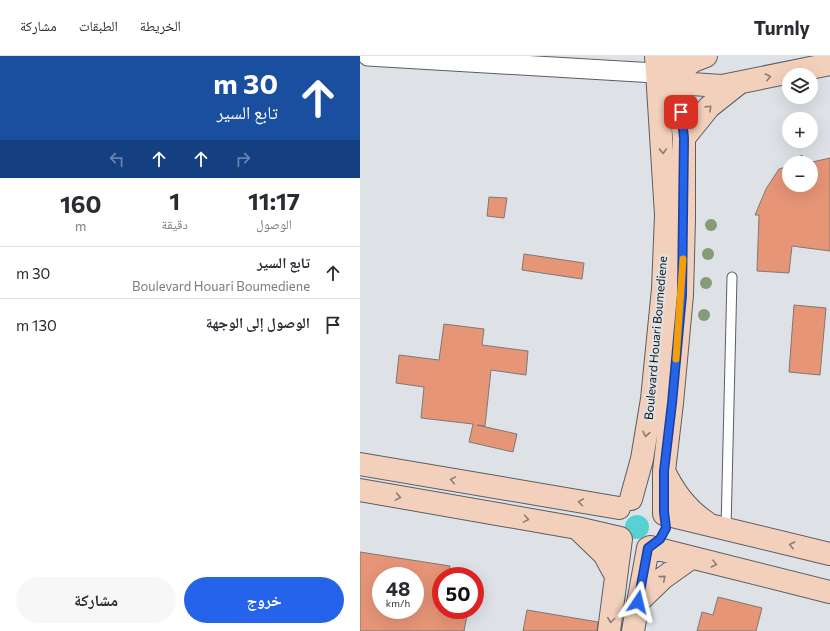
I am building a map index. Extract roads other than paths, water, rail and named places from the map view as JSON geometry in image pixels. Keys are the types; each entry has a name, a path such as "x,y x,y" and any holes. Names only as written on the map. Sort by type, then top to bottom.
{"main road":[{"path":"666,65 693,61 706,56"},
{"path":"666,65 690,84 702,86 722,86 830,64"},
{"name":"Boulevard Houari Boumediene","path":"664,513 664,471 682,295 684,138 666,65"},
{"name":"Boulevard Houari Boumediene","path":"625,504 642,459 652,399 663,289 666,215 666,65"},
{"path":"684,138 709,107 740,83"},
{"path":"360,464 625,504 644,498 650,499 660,507 666,520 664,534 649,547 633,631"},
{"path":"664,471 672,487 683,503 696,516 719,528"},
{"path":"360,490 577,528 620,539 633,548 649,547 830,592"},
{"path":"609,631 620,539 615,526 617,514 625,504"},
{"path":"664,513 719,528 830,554"},
{"path":"577,528 604,554 616,576"},
{"path":"638,602 663,578 691,558"}],"street":[{"path":"368,56 666,65"}],"lane":[{"path":"719,528 732,277"}],"water":[{"path":"637,515 645,519 649,527 645,535 637,539 629,535 625,527 629,519"}]}
